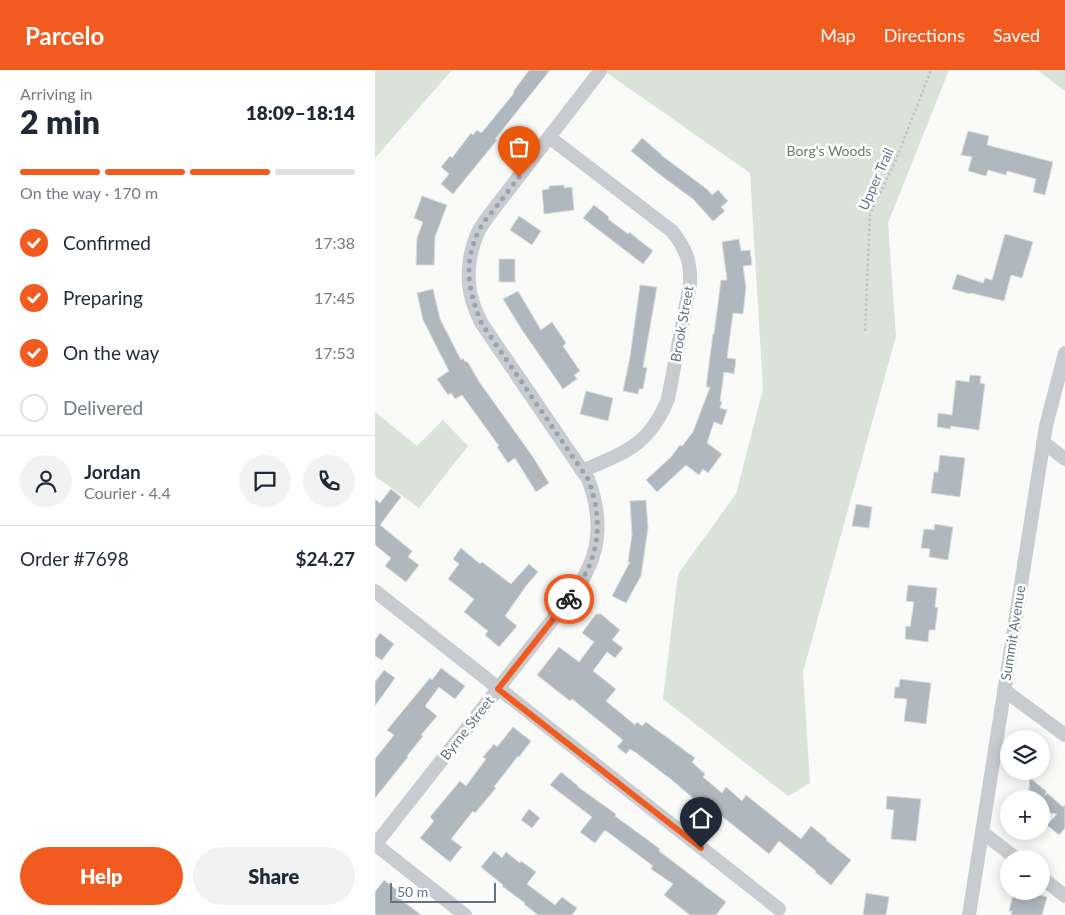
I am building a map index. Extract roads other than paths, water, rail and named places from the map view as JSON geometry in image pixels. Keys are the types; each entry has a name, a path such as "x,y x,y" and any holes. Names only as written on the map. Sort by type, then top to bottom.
{"street":[{"name":"Byrne Street","path":"375,844 579,586 589,568 595,550 597,510 588,479 482,324 473,305 469,284 469,267 479,230 600,71"},
{"name":"Brook Street","path":"549,137 672,231 687,255 691,271 668,399 662,414 653,429 639,443 625,452 582,471"},
{"name":"Summit Avenue","path":"969,915 1043,442 1065,353"},
{"path":"1043,442 1065,459"},
{"path":"375,591 779,909"},
{"path":"1004,690 1065,735"},
{"path":"982,832 1005,850"},
{"path":"375,844 465,915"},
{"path":"1050,884 1065,896"}],"park label":[{"name":"Borg's Woods","path":"829,151"}]}
